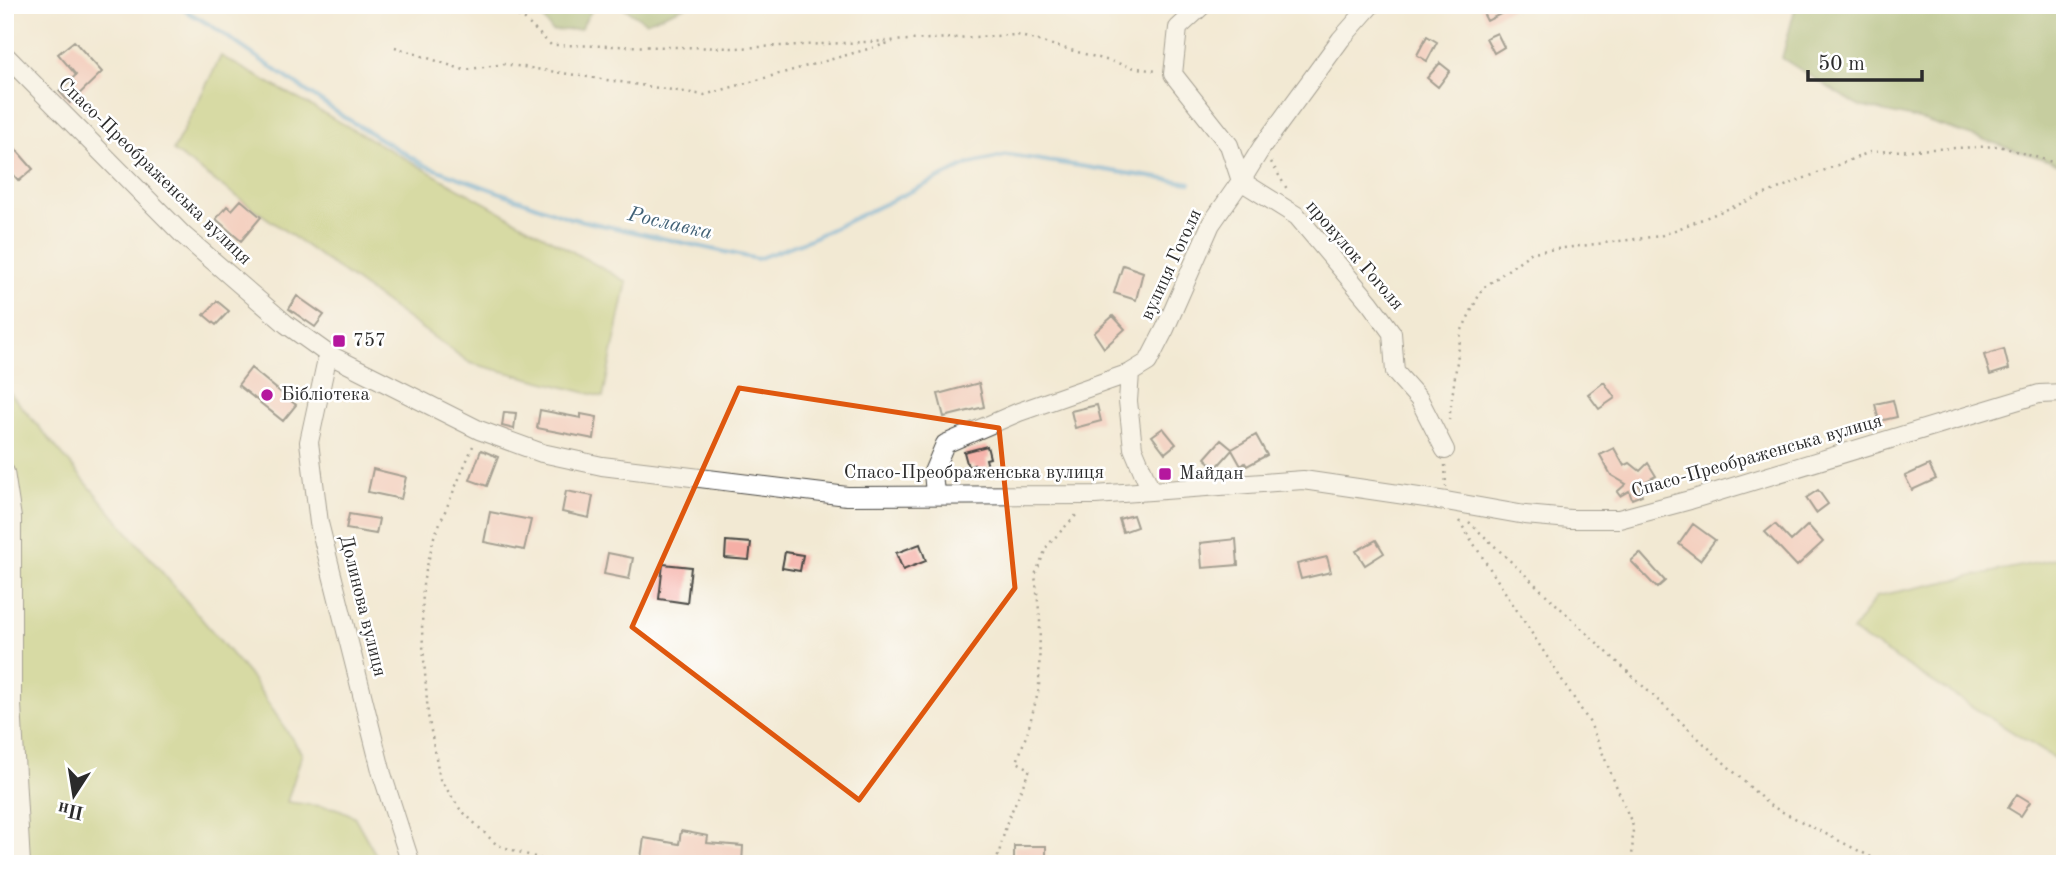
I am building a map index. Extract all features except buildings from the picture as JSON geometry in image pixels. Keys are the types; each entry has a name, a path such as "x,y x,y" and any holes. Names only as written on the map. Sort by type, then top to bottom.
{"street":[{"path":"1203,5 1178,28 1174,74 1229,145 1241,181"},
{"name":"вулиця Гоголя","path":"1130,373 1147,362 1165,329 1211,224 1262,147 1341,39 1371,5"},
{"name":"Спасо-Преображенська вулиця","path":"5,55 183,235 286,324 328,354 480,430 542,453 602,466 847,496 1095,495 1303,480 1525,515 1619,519 2039,394 2065,393"},
{"name":"провулок Гоголя","path":"1241,181 1297,216 1370,303 1392,333 1395,372 1419,398 1445,450"},
{"name":"Долинова вулиця","path":"328,354 309,442 319,523 382,774 411,864"},
{"path":"935,494 933,472 945,444 1019,412 1130,373 1128,401 1133,448 1151,491"},
{"path":"5,472 12,518 12,704 21,864"}],"path":[{"path":"500,5 525,20 551,45 737,48 1017,35 1131,67 1174,74"},
{"path":"395,47 464,70 504,64 704,95 900,40"},
{"path":"1448,422 1465,320 1482,289 1532,252 1660,236 1870,152 1999,146 2065,166"},
{"path":"1262,147 1292,198"},
{"path":"480,430 434,537 423,583 422,631 427,701 439,779 460,809 497,845 544,860 574,864"},
{"path":"1445,450 1446,501 1590,723 1633,826 1632,864"},
{"path":"996,864 1007,822 1030,769 1017,762 1039,690 1040,619 1035,575 1047,546 1095,495"},
{"path":"1467,520 1769,805 1890,864"}],"highlighted area":[{"path":"739,388 999,428 1015,588 859,800 632,627"}],"green space":[{"path":"534,5 595,5 580,29 552,31"},
{"path":"619,5 689,5 646,22"},
{"path":"1796,5 2065,5 2065,166 1923,120 1858,106 1782,58"},
{"path":"221,56 627,282 603,397 470,363 173,151"},
{"path":"5,387 251,677 302,754 287,802 336,808 354,816 381,864 5,864"},
{"path":"2065,557 2065,765 1852,631 1877,596"}],"waterway":[{"name":"Рославка","path":"176,5 210,25 344,117 424,165 570,218 757,259 808,240 969,164 1008,155 1190,183"}],"place":[{"name":"757","path":"339,341"},
{"name":"Бібліотека","path":"267,395"},
{"name":"Майдан","path":"1165,474"}]}
